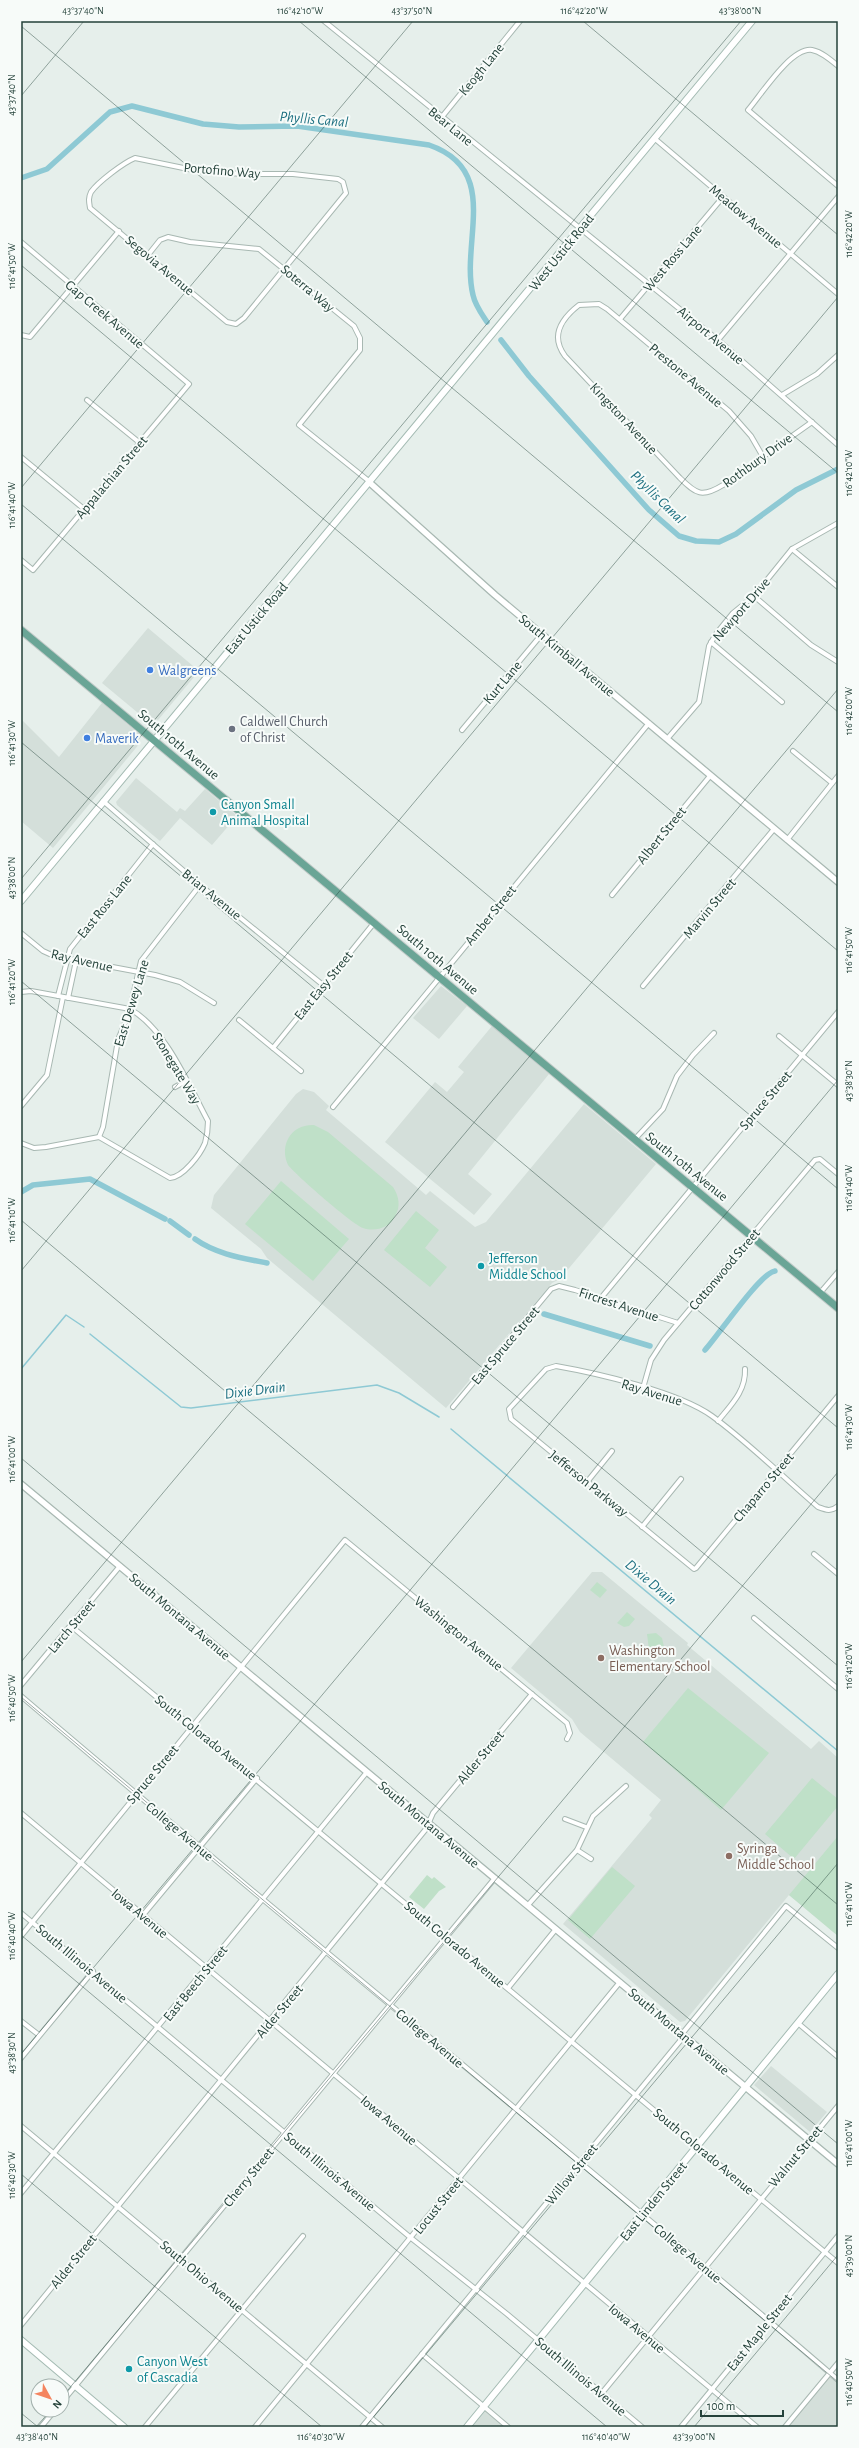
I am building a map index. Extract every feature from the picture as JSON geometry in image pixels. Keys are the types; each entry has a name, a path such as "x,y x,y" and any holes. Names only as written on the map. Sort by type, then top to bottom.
{"main road":[{"name":"West Ustick Road","path":"370,483 752,21"},
{"name":"East Ustick Road","path":"21,901 153,740 370,483"},
{"name":"South 10th Avenue","path":"21,630 838,1308"},
{"name":"East Linden Street","path":"467,2427 838,1974"},
{"path":"21,2340 124,2427"}],"street":[{"name":"Bear Lane","path":"324,21 441,118 580,229"},
{"name":"Keogh Lane","path":"441,118 520,21"},
{"path":"838,66 818,52 807,50 789,61 748,110 838,186"},
{"name":"Meadow Avenue","path":"654,138 838,294"},
{"name":"Portofino Way","path":"88,201 91,192 125,162 135,158 198,171 243,174 293,174 338,179 346,187 344,199 285,268"},
{"name":"West Ross Lane","path":"620,319 723,196"},
{"path":"718,340 838,197"},
{"name":"Segovia Avenue","path":"88,201 90,208 120,231 227,322 236,324 244,318 285,268"},
{"name":"Airport Avenue","path":"580,229 718,340 838,445"},
{"path":"21,334 30,337 120,231"},
{"name":"Soterra Way","path":"148,255 160,240 168,237 190,242 251,246 266,253 354,326 360,338 360,350 299,425"},
{"name":"Gap Creek Avenue","path":"21,242 190,384"},
{"name":"Prestone Avenue","path":"557,337 559,325 570,312 579,305 598,304 620,319 729,411 750,436 762,455"},
{"name":"Kingston Avenue","path":"557,337 558,348 565,356 680,478 691,489 700,493"},
{"path":"782,395 816,374 838,355"},
{"name":"Appalachian Street","path":"21,560 33,570 190,384"},
{"path":"87,400 140,443"},
{"name":"Rothbury Drive","path":"700,493 710,494 762,455 812,422"},
{"name":"South Kimball Avenue","path":"299,425 370,483 495,595 838,882"},
{"path":"21,457 84,508"},
{"name":"Newport Drive","path":"667,739 699,702 711,642 733,613 754,596 792,550 838,523"},
{"path":"792,550 838,587"},
{"path":"754,596 811,645 838,662"},
{"name":"Kurt Lane","path":"462,730 542,634"},
{"path":"711,642 782,702"},
{"name":"Amber Street","path":"333,1107 649,723"},
{"path":"793,751 832,783"},
{"name":"Albert Street","path":"612,895 710,776"},
{"path":"787,840 838,776"},
{"name":"Brian Avenue","path":"103,801 200,885 323,985"},
{"name":"Marvin Street","path":"643,986 774,829"},
{"name":"East Ross Lane","path":"21,1106 47,1075 62,997 66,959 70,949 153,844"},
{"name":"East Dewey Lane","path":"99,1137 103,1127 118,1040 130,1009 141,961 200,885"},
{"name":"East Easy Street","path":"273,1048 374,923"},
{"name":"Ray Avenue","path":"21,933 43,951 66,959 138,972 180,982 214,1003"},
{"name":"East Ross Lane","path":"62,997 76,961"},
{"name":"Stonegate Way","path":"21,992 31,990 130,1009 142,1015 162,1039 208,1121 208,1132 204,1144 180,1174 170,1178 99,1137"},
{"name":"Spruce Street","path":"692,1187 838,1012"},
{"path":"239,1020 301,1071"},
{"path":"634,1140 663,1108 677,1076 693,1055 714,1033"},
{"path":"779,1036 838,1085"},
{"path":"175,1087 186,1081"},
{"path":"21,1143 34,1148 99,1137"},
{"name":"Cottonwood Street","path":"643,1388 651,1360 678,1323 818,1158 838,1174"},
{"path":"601,1298 692,1187"},
{"path":"820,1293 838,1272"},
{"name":"Fircrest Avenue","path":"558,1286 601,1298 678,1323"},
{"name":"East Spruce Street","path":"453,1407 551,1289 558,1286"},
{"name":"Ray Avenue","path":"518,1398 546,1369 556,1366 643,1388 688,1403 718,1421 818,1507 826,1510 833,1510 838,1506"},
{"path":"718,1421 740,1392 746,1381 745,1369"},
{"name":"Chaparro Street","path":"685,1563 694,1569 696,1568 838,1396"},
{"name":"Jefferson Parkway","path":"518,1398 508,1409 511,1419 685,1563"},
{"path":"587,1482 612,1451"},
{"path":"642,1526 681,1479"},
{"name":"South Montana Avenue","path":"21,1484 838,2164"},
{"name":"Spruce Street","path":"21,1936 135,1794 345,1540"},
{"name":"Washington Avenue","path":"345,1540 567,1723 570,1729 567,1739"},
{"path":"814,1554 838,1574"},
{"name":"Larch Street","path":"21,1685 120,1566"},
{"path":"754,1618 838,1690"},
{"name":"South Colorado Avenue","path":"71,1626 257,1778 838,2263"},
{"name":"Alder Street","path":"21,2325 383,1883 429,1823 433,1813 532,1694"},
{"name":"College Avenue","path":"21,1696 199,1848 390,2004 838,2380"},
{"name":"East Beech Street","path":"21,2193 367,1772"},
{"path":"143,1915 257,1778"},
{"path":"528,1905 577,1850 586,1827 601,1807 626,1786"},
{"name":"Iowa Avenue","path":"21,1813 757,2427"},
{"path":"565,1819 586,1827"},
{"path":"577,1850 591,1859"},
{"name":"Cherry Street","path":"70,2392 495,1878"},
{"name":"Willow Street","path":"362,2427 680,2041 682,2034 786,1906 838,1948"},
{"name":"South Illinois Avenue","path":"21,1913 93,1971 158,2028 284,2133 642,2427"},
{"path":"508,1988 556,1929"},
{"path":"21,2058 93,1971"},
{"name":"Locust Street","path":"255,2427 460,2179 620,1982"},
{"path":"21,2021 39,2035"},
{"path":"798,2024 838,2057"},
{"name":"Walnut Street","path":"602,2393 760,2198 838,2106"},
{"name":"South Ohio Avenue","path":"21,2126 382,2427"},
{"path":"145,2427 303,2236"},
{"name":"East Maple Street","path":"681,2427 838,2236"},
{"path":"422,2354 508,2427"},
{"path":"786,2427 838,2363"},
{"path":"41,2427 48,2418"}],"shaded area":[{"path":"148,628 199,671 158,720 156,719 149,722 102,683"},
{"path":"102,703 139,734 137,740 140,743 53,848 21,821 21,719 59,757"},
{"path":"136,778 177,812 180,808 185,811 205,789 237,816 212,845 180,818 160,841 117,805 116,802"},
{"path":"441,986 467,1006 439,1039 413,1018"},
{"path":"492,1026 549,1074 468,1174 492,1194 474,1215 385,1142 435,1082 447,1092 464,1072 458,1067"},
{"path":"303,1089 314,1092 329,1106 326,1110 426,1195 430,1191 475,1227 486,1222 584,1104 656,1164 560,1279 552,1283 446,1408 267,1258 261,1249 211,1208 214,1195 296,1094"},
{"name":"Syringa Middle School","path":"592,1572 602,1572 688,1643 687,1645 811,1749 819,1741 838,1758 838,1936 789,1895 685,2021 680,2022 563,1924 652,1818 649,1815 661,1800 580,1732 572,1719 511,1668"},
{"path":"771,2066 827,2112 810,2132 754,2085"},
{"path":"830,2373 838,2380 838,2427 786,2427"},
{"path":"483,2407 508,2427 467,2427"}],"green space":[{"path":"314,1125 328,1132 393,1187 397,1194 399,1205 397,1213 390,1224 382,1228 372,1230 357,1225 302,1179 288,1165 285,1150 289,1137 299,1128"},
{"path":"281,1181 349,1239 313,1281 245,1224"},
{"path":"416,1211 439,1230 425,1248 447,1267 430,1287 384,1250"},
{"path":"597,1582 607,1590 600,1598 590,1590"},
{"path":"627,1612 635,1619 629,1626 624,1627 617,1623"},
{"path":"656,1633 662,1638 664,1647 649,1649 647,1634"},
{"path":"688,1688 769,1753 721,1810 643,1742"},
{"path":"812,1778 838,1799 838,1806 794,1859 765,1834"},
{"path":"838,1836 838,1936 789,1895"},
{"path":"612,1867 635,1886 590,1939 568,1920"},
{"path":"427,1875 432,1879 434,1877 446,1887 439,1891 424,1909 409,1897"}],"waterway":[{"name":"Phyllis Canal","path":"21,178 47,169 110,112 132,106 203,124 239,127 297,126 429,145 451,156 465,172 472,189 474,210 470,274 474,299 478,309 487,322"},
{"name":"Phyllis Canal","path":"501,340 529,376 649,510 679,536 696,541 719,542 736,534 796,490 838,469"},
{"path":"21,1192 33,1185 90,1179 165,1219"},
{"path":"170,1221 189,1235"},
{"path":"195,1239 220,1252 267,1263"},
{"path":"705,1350 750,1293 768,1274 775,1271"},
{"path":"544,1314 650,1346"},
{"name":"Dixie Drain","path":"21,1369 66,1315 84,1327"},
{"name":"Dixie Drain","path":"90,1334 181,1407 191,1408 377,1385 399,1393 439,1417"},
{"name":"Dixie Drain","path":"451,1429 838,1751"}],"place":[{"name":"Walgreens","path":"150,670"},
{"name":"Caldwell Church of Christ","path":"232,729"},
{"name":"Maverik","path":"87,738"},
{"name":"Canyon Small Animal Hospital","path":"213,812"},
{"name":"Jefferson Middle School","path":"481,1266"},
{"name":"Washington Elementary School","path":"601,1658"},
{"name":"Syringa Middle School","path":"729,1856"},
{"name":"Canyon West of Cascadia","path":"129,2369"}]}
